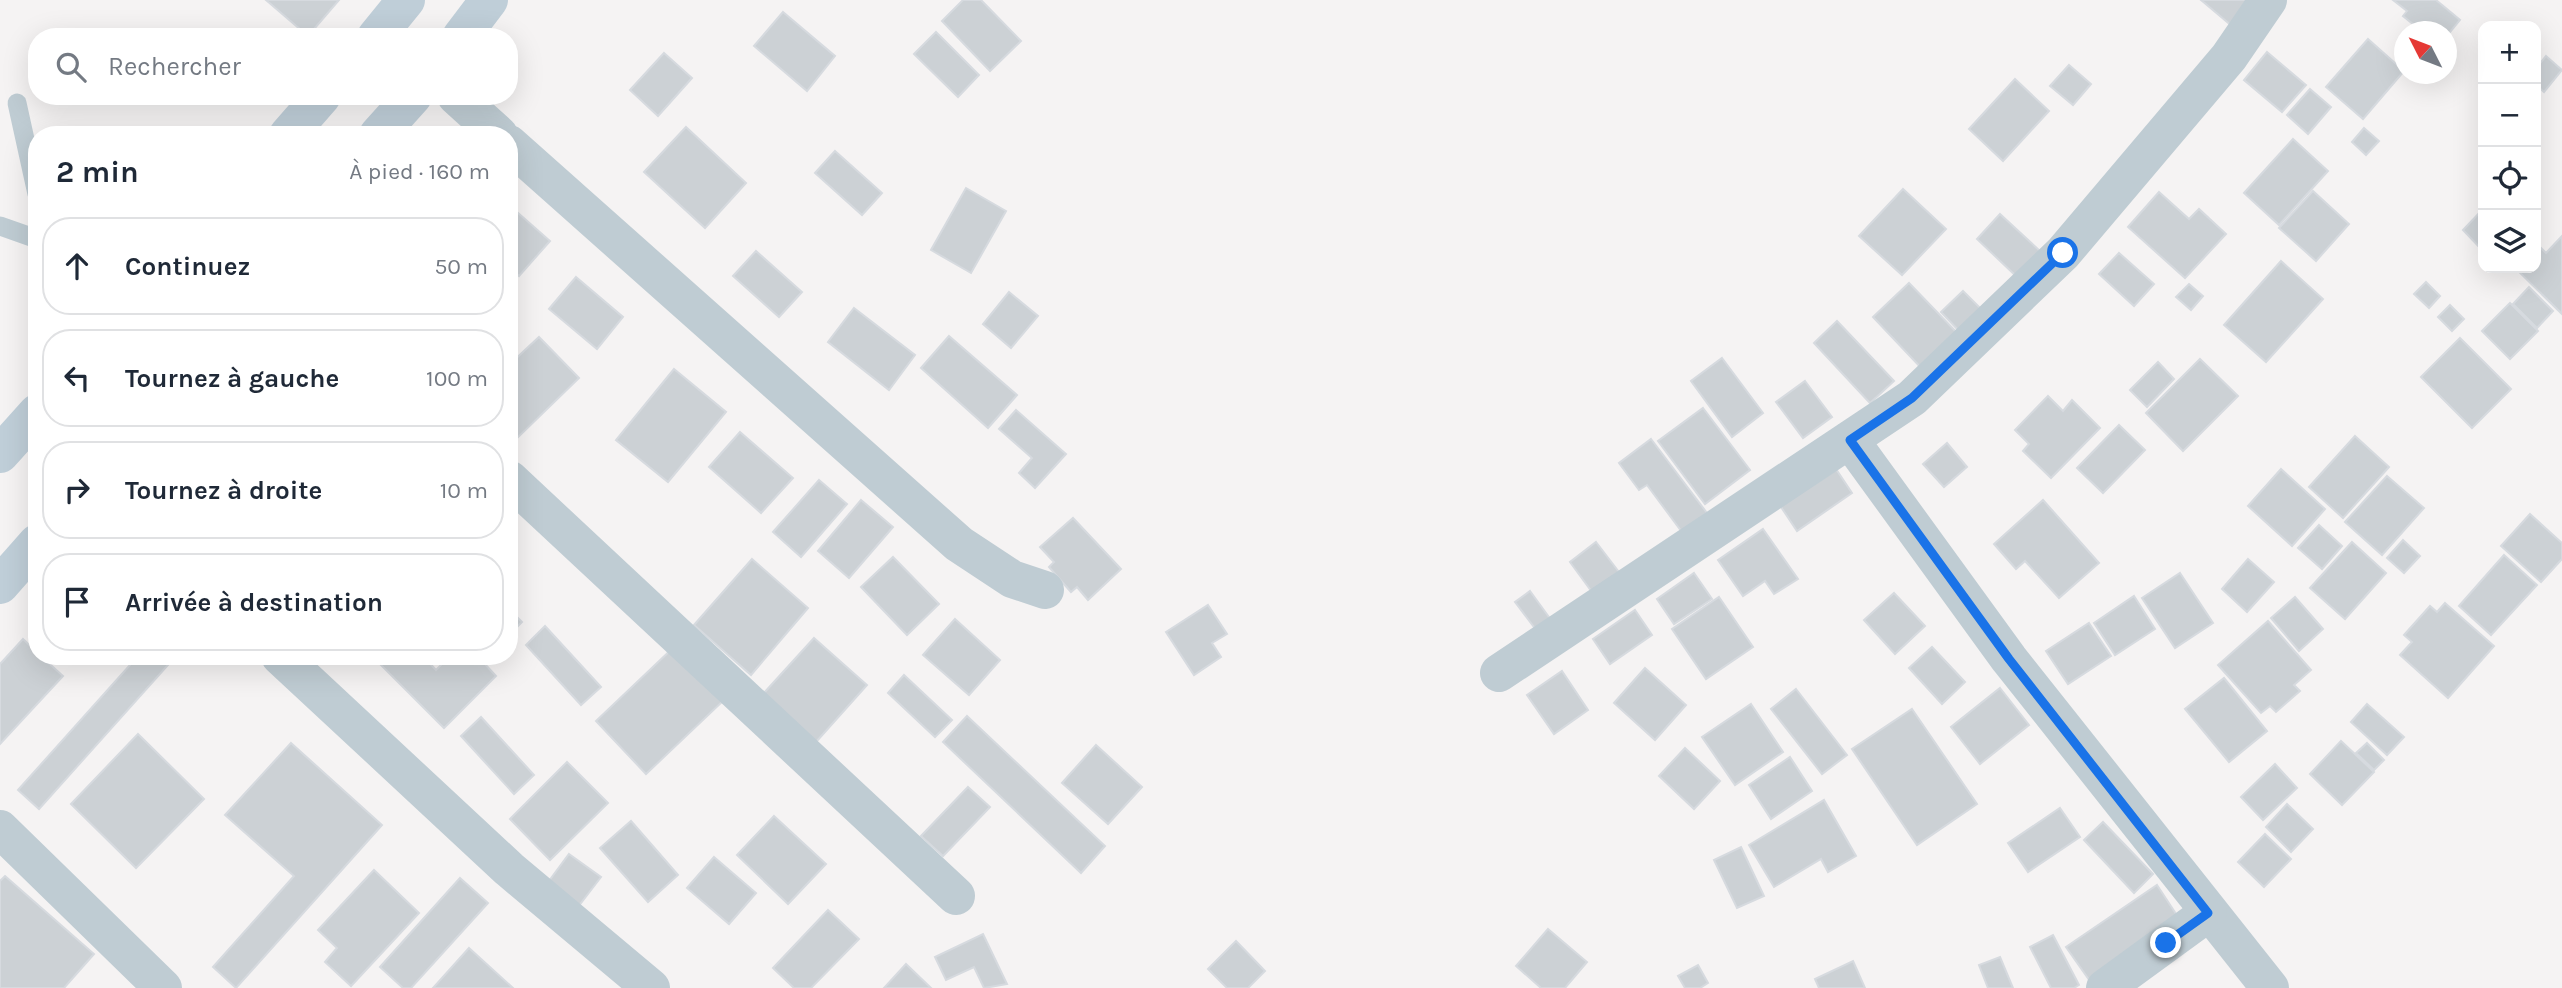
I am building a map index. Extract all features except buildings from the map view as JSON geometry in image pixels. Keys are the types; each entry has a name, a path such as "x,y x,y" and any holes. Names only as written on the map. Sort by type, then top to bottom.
{"street":[{"path":"384,28 407,0"},
{"path":"468,28 489,0"},
{"path":"1499,673 1912,398 2063,253 2229,57 2268,0"},
{"path":"296,126 314,105"},
{"path":"386,126 405,105"},
{"path":"466,105 489,126"},
{"path":"518,152 958,544 1013,579 1045,590"},
{"path":"0,454 28,423"},
{"path":"1850,440 2009,659 2270,988"},
{"path":"518,487 956,896"},
{"path":"0,585 28,553"},
{"path":"290,665 509,869 651,988"},
{"path":"0,829 163,988"},
{"path":"2105,988 2208,913"}],"lane":[{"path":"18,103 28,151"},
{"path":"0,226 28,236"}],"route":[{"path":"2063,253 1912,398 1850,440 2009,659 2208,913 2166,943"}]}
